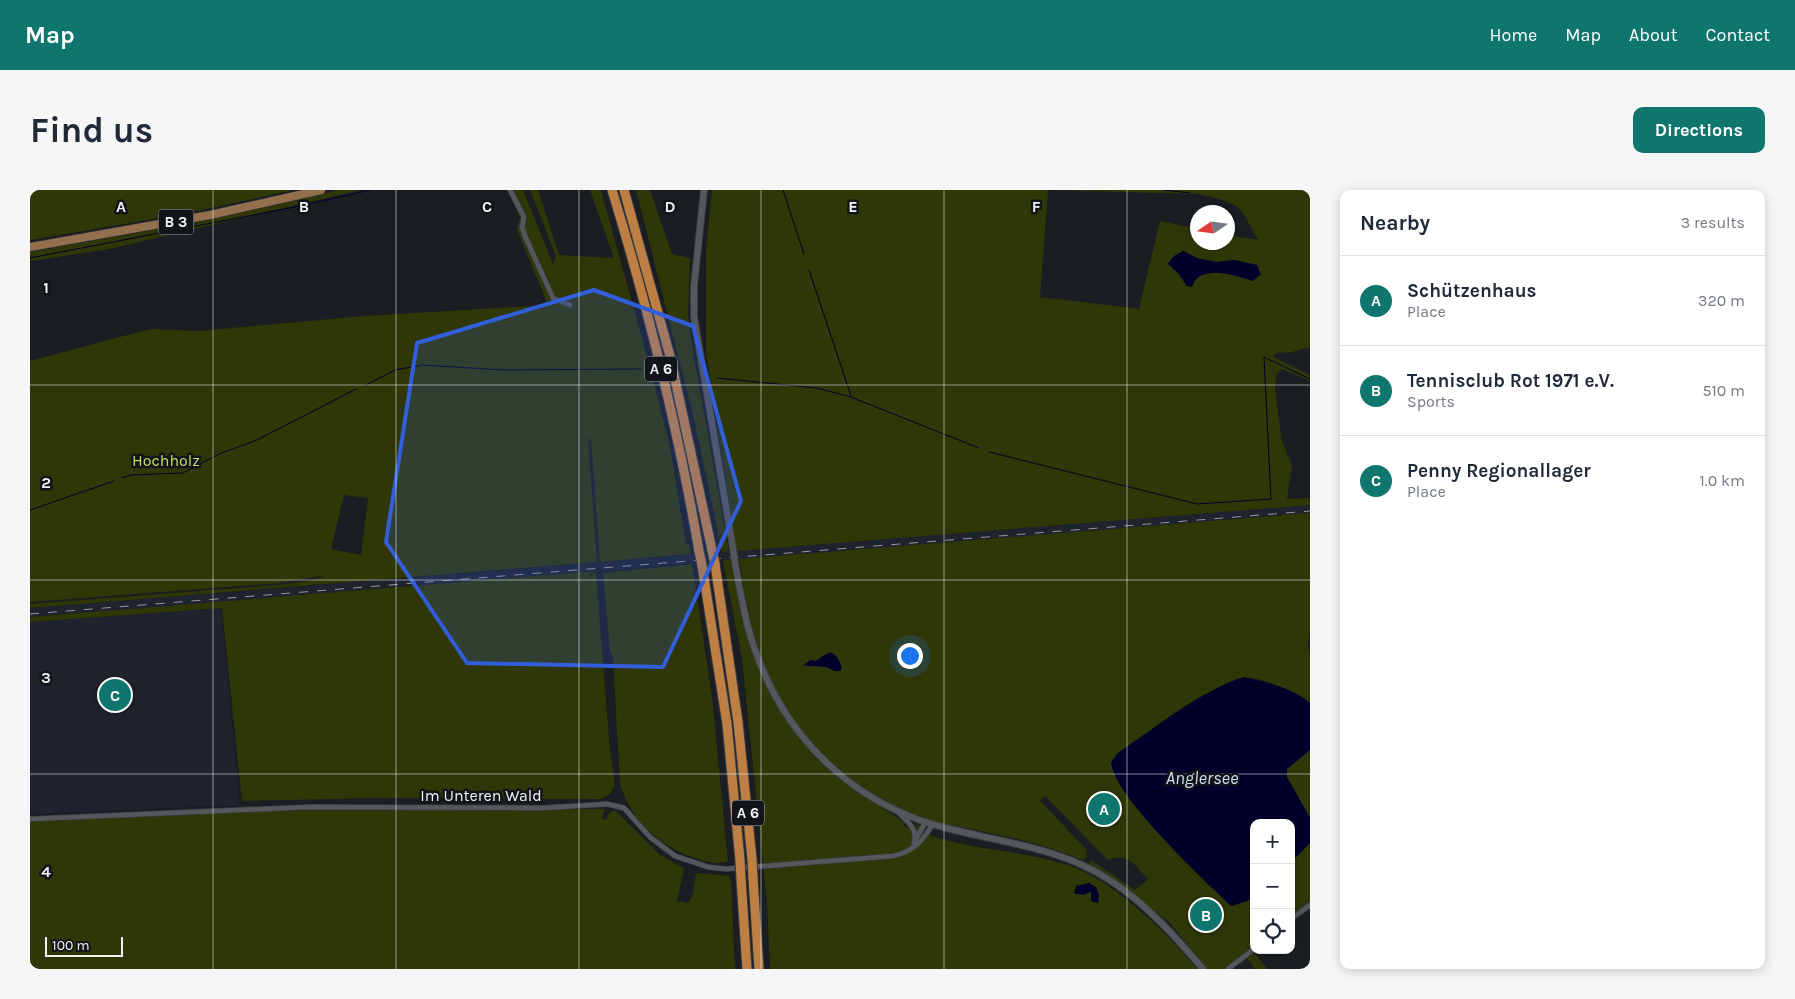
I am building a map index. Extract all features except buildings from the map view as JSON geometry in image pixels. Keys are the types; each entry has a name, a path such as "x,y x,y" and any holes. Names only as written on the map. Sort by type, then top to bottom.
{"highway":[{"name":"A 6","path":"612,190 657,352 700,551 727,724 740,860 747,969"},
{"name":"A 6","path":"624,190 670,356 715,564 738,722 754,878 759,969"}],"main road":[{"name":"B 3","path":"30,248 210,215 321,190"},
{"path":"704,190 694,286 694,317 732,548 745,614 757,657 775,698 813,751 857,788 899,812 929,824 1050,852 1110,880 1159,920 1203,969"}],"street":[{"path":"510,190 524,217 522,227 525,236 553,298 570,306"},
{"name":"Im Unteren Wald","path":"30,819 310,807 542,808 608,804 624,808 650,837 675,856 692,863 717,869 893,856 917,846 929,824"},
{"path":"899,812 913,829 916,836 914,843"},
{"path":"908,850 929,824"},
{"path":"1295,916 1310,904"},
{"path":"1228,969 1250,952"}],"highlighted area":[{"path":"594,290 693,326 741,501 663,667 467,663 386,542 417,343"}],"shaded area":[{"path":"1310,505 1310,513 30,617 30,608 691,555 691,553 704,551 720,550 722,552 733,549 737,551"},
{"path":"221,608 240,805 30,814 30,622"}],"green space":[{"path":"30,190 294,190 188,213 30,240"},
{"path":"339,190 361,190 109,249 30,261 30,252 209,220"},
{"name":"Hochholz","path":"508,190 523,190 553,264 556,256 530,190 538,190 559,255 614,258 590,190 601,190 670,447 686,544 689,544 691,554 600,562 591,439 588,439 597,562 30,608 30,604 279,585 313,580 327,575 279,583 30,602 30,361 150,329 199,331 364,316 548,305 517,230 520,218","holes":["344,495 368,498 361,555 331,549"]},
{"path":"636,190 650,190 672,254 690,258 688,315 729,551 722,552 694,419"},
{"path":"712,190 1048,190 1310,190 1310,347 1292,352 1276,353 1273,357 1310,375 1310,381 1282,369 1276,375 1275,390 1282,441 1292,465 1287,499 1310,498 1310,505 737,551 706,353 706,250","holes":["1048,190 1198,194 1235,205 1246,218 1258,240 1235,236 1235,250 1190,250 1190,227 1160,221 1139,309 1040,297","1183,251 1197,258 1216,262 1234,260 1257,265 1253,281 1222,272 1201,274 1187,286 1178,273 1168,264"]},
{"path":"1310,513 1310,631 1308,644 1310,654 1310,703 1288,690 1268,682 1250,678 1233,680 1196,701 1118,753 1111,762 1116,777 1127,795 1143,816 1182,858 1231,906 1250,898 1250,948 1224,969 1207,969 1170,923 1131,893 1089,865 1091,860 1135,890 1148,879 1140,870 1131,862 1120,857 1108,860 1045,796 1040,801 1087,850 1086,858 1082,860 1023,840 934,822 905,811 851,779 827,759 787,711 772,684 760,655 739,559","holes":["825,654 836,671 824,666 808,666"]},
{"path":"723,560 731,560 752,649 776,703 791,728 810,752 833,774 905,823 904,826 917,830 916,824 920,826 918,831 923,833 927,829 926,834 944,840 1053,861 1071,866 1088,874 1122,896 1139,910 1171,940 1197,969 770,969 767,902 742,659"},
{"path":"692,564 712,697 728,861 720,863 713,863 685,854 660,840 649,831 631,809 620,783 613,658 610,651 603,573"},
{"path":"597,571 584,578 596,573 610,751 615,785 610,794 601,799 376,798 242,801 222,608 30,622 30,617"},
{"path":"1310,750 1310,818 1287,777 1287,769"},
{"path":"604,809 602,819 606,820 609,813 615,810 660,855 684,868 677,901 688,903 693,894 696,873 729,876 731,881 735,969 30,969 30,822 243,811"},
{"path":"1310,843 1310,902 1295,913 1295,864 1295,858"},
{"path":"1250,954 1255,954 1267,969 1255,969 1246,957"}],"water":[{"path":"1183,251 1197,258 1216,262 1234,260 1257,265 1261,274 1253,281 1228,274 1210,273 1202,275 1192,287 1187,286 1178,273 1168,264 1174,256"},
{"path":"830,652 835,654 839,661 842,668 840,671 834,671 826,667 803,665 811,660 816,661"},
{"name":"Anglersee","path":"1244,677 1270,683 1295,693 1310,703 1310,750 1287,769 1287,777 1310,818 1310,843 1295,858 1295,819 1250,819 1250,899 1231,906 1143,816 1116,777 1111,762 1118,753 1179,710 1228,683"},
{"path":"1089,883 1096,887 1099,895 1098,903 1091,901 1091,892 1083,895 1074,893 1076,886"}],"waterway":[{"path":"30,258 305,205 370,190"},
{"path":"783,190 804,254"},
{"path":"1164,190 1190,193"},
{"path":"809,270 851,396"},
{"path":"989,452 1197,504 1271,499 1264,357 1310,379"},
{"path":"364,386 395,370 422,365 504,370 641,369"},
{"path":"717,378 817,388 851,397 979,448"},
{"path":"122,478 131,475 183,473 219,454 257,440 356,389"},
{"path":"30,510 114,481"}],"railway":[{"path":"30,614 1310,511"}],"place":[{"name":"Penny Regionallager","path":"115,695"},
{"name":"Schützenhaus","path":"1104,809"},
{"name":"Tennisclub Rot 1971 e.V.","path":"1206,915"}]}
